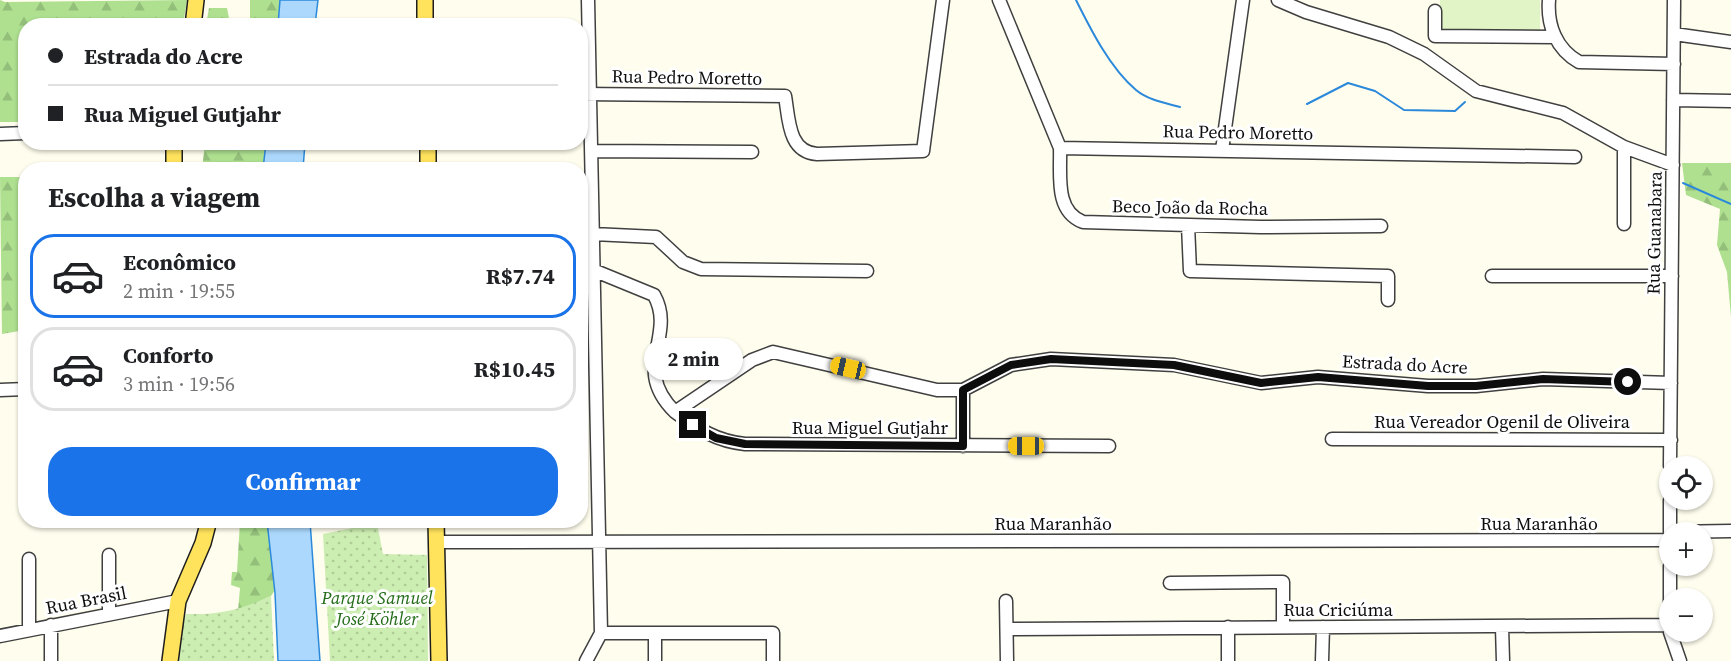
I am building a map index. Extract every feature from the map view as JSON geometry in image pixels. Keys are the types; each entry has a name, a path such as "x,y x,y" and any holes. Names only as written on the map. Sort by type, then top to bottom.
{"main road":[{"path":"194,18 196,0"},
{"path":"425,0 425,18"},
{"path":"170,661 178,601 203,543 207,528"},
{"path":"436,528 439,661"}],"street":[{"path":"587,18 588,0"},
{"name":"Rua Pedro Moretto","path":"588,94 785,96 792,135 795,143 804,152 817,154 923,151 943,0"},
{"path":"999,0 1060,148"},
{"path":"1222,150 1243,0"},
{"path":"1278,0 1306,12 1389,37 1424,54 1476,91 1563,113 1624,147 1673,165"},
{"path":"1549,0 1550,26 1555,37 1579,62 1674,64"},
{"name":"Rua Guanabara","path":"1670,456 1674,0"},
{"path":"1434,11 1435,36 1555,37"},
{"path":"1674,34 1731,42"},
{"path":"1673,100 1731,101"},
{"path":"586,661 601,633 591,151 588,122"},
{"path":"0,134 18,133"},
{"path":"1624,147 1624,224"},
{"name":"Rua Pedro Moretto","path":"1060,148 1575,157"},
{"name":"Beco João da Rocha","path":"1060,148 1062,203 1075,219 1091,223 1381,226"},
{"path":"591,151 752,152"},
{"path":"1188,225 1190,272 1388,276 1388,300"},
{"path":"592,234 656,237 683,262 701,269 867,271"},
{"path":"593,270 654,295 660,322 655,363 656,387 675,412"},
{"path":"1492,276 1672,276"},
{"path":"588,312 594,312"},
{"name":"Estrada do Acre","path":"675,412 752,360 773,352 937,390 963,390 1011,365 1051,359 1174,365 1261,383 1318,377 1428,386 1476,386 1543,379 1671,383"},
{"path":"0,390 18,389"},
{"path":"963,390 963,446"},
{"name":"Rua Miguel Gutjahr","path":"675,412 705,433 737,443 1109,446"},
{"name":"Rua Vereador Ogenil de Oliveira","path":"1332,439 1671,440"},
{"name":"Rua Maranhão","path":"1713,532 1731,531"},
{"name":"Rua Maranhão","path":"436,542 1659,535"},
{"path":"109,555 109,614"},
{"path":"29,559 29,630"},
{"path":"1170,583 1284,582 1283,627"},
{"name":"Rua Brasil","path":"0,636 178,601"},
{"path":"1006,601 1007,661"},
{"path":"51,625 51,661"},
{"name":"Rua Criciúma","path":"1007,629 1659,625"},
{"path":"1228,627 1228,661"},
{"path":"1322,661 1323,627"},
{"path":"1502,627 1503,661"},
{"path":"601,633 773,633 773,661"},
{"path":"655,633 655,661"},
{"path":"1674,642 1680,661"}],"green space":[{"path":"0,0 5,2 187,0 184,18 18,18 18,122 0,122"},
{"path":"250,0 280,0 279,18 250,18"},
{"path":"1440,0 1540,0 1540,32 1439,30"},
{"path":"209,8 227,8 229,18 207,18"},
{"path":"204,150 265,150 264,162 203,162"},
{"path":"1682,163 1731,163 1731,317 1727,272 1717,245 1720,209 1686,195"},
{"path":"0,177 18,177 18,331 2,334"},
{"path":"240,528 268,528 275,590 271,596 238,611 240,588 231,585 232,572 237,572"},
{"name":"Parque Samuel José Köhler","path":"352,528 378,528 383,554 427,555 428,661 330,661 323,534"},
{"path":"271,596 274,661 172,661 186,614 229,611"}],"water":[{"path":"280,0 318,0 316,18 279,18"},
{"path":"265,150 304,150 304,162 264,162"},
{"path":"268,528 310,528 320,661 278,661 275,593"}],"waterway":[{"path":"1076,0 1102,48 1127,81 1146,96 1180,107"},
{"path":"1307,104 1348,83 1375,91 1404,110 1455,111 1465,102"},
{"path":"1683,183 1731,204"}],"route":[{"path":"693,425 716,438 745,444 963,446 963,390 1001,368 1021,362 1051,359 1174,365 1261,383 1318,377 1428,386 1476,386 1543,379 1628,382"}]}
